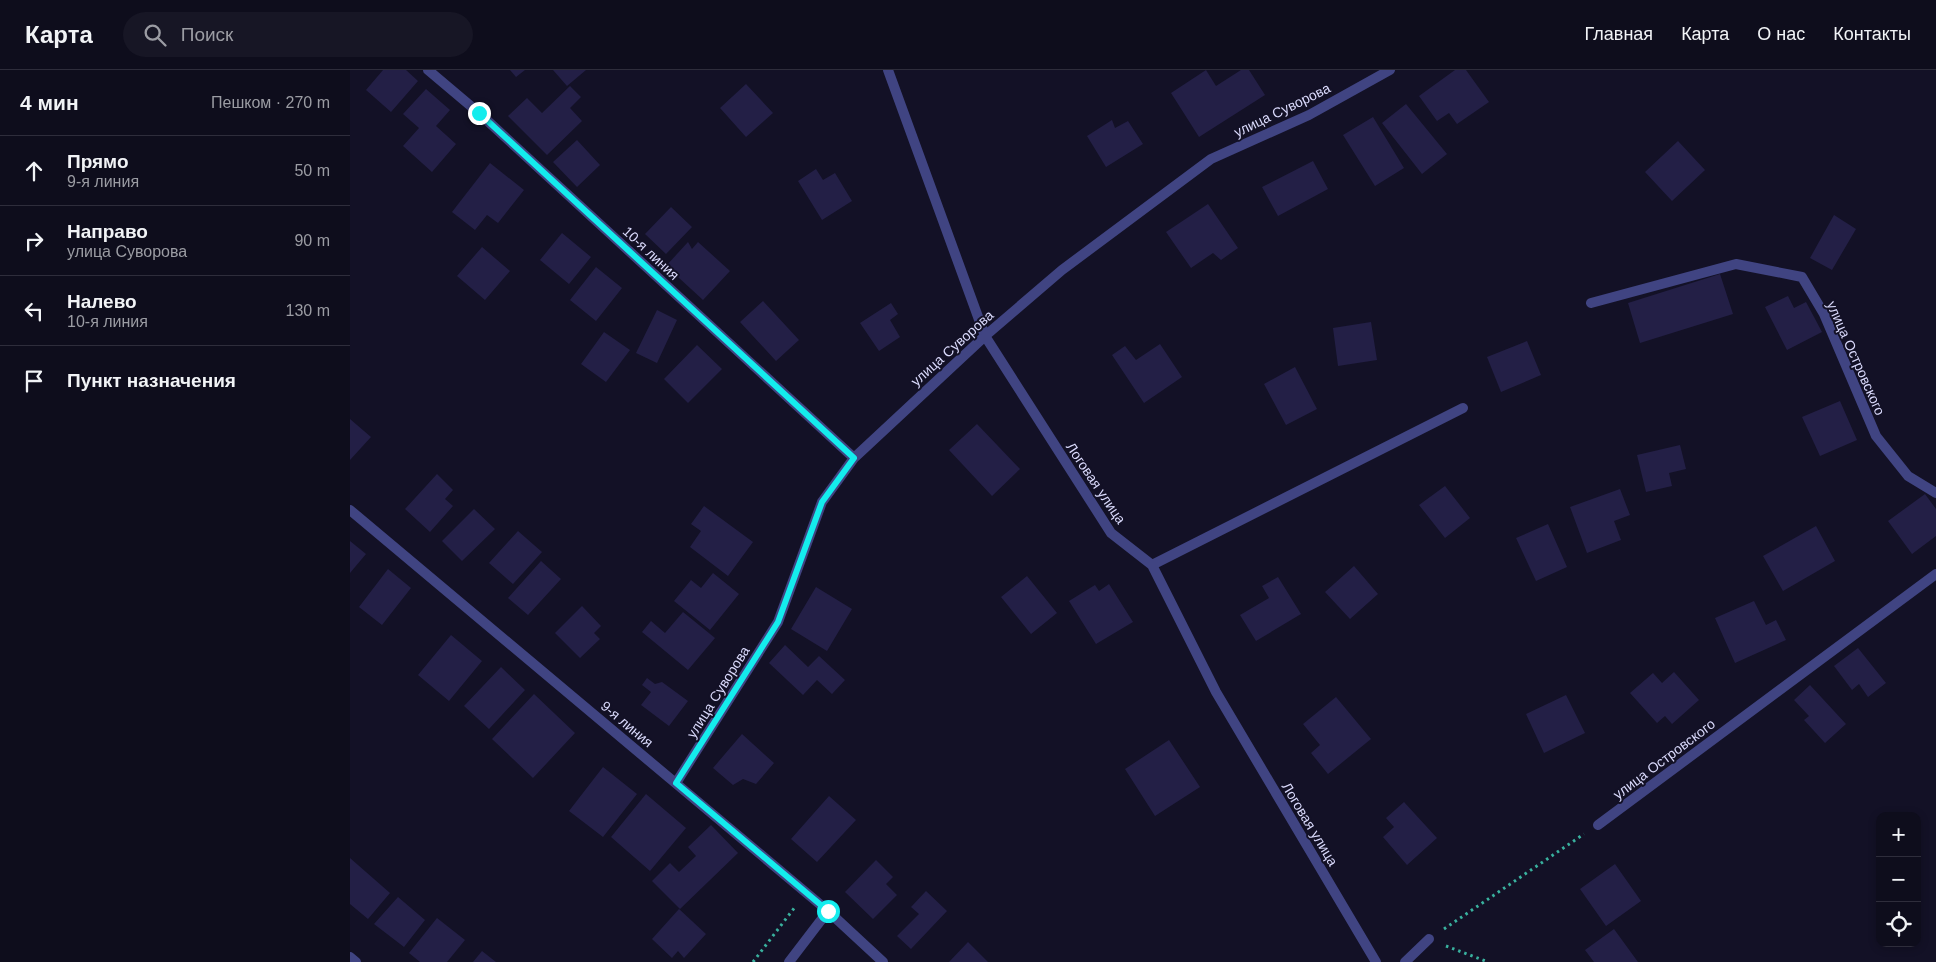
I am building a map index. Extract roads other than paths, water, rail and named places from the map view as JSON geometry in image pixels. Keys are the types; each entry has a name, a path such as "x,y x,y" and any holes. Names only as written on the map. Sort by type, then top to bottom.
{"street":[{"name":"10-я линия","path":"428,70 479,113 854,458"},
{"name":"Логовая улица","path":"888,70 984,336 1111,533 1152,565 1216,692 1376,962"},
{"name":"улица Суворова","path":"676,783 778,622 822,502 854,458 984,336 1062,270 1211,159 1308,115 1390,70"},
{"name":"улица Островского","path":"1591,303 1736,264 1802,277 1824,314 1876,436 1908,476 1936,493"},
{"path":"1152,565 1463,408"},
{"name":"9-я линия","path":"350,510 828,911 883,962"},
{"name":"улица Островского","path":"1598,825 1935,576"},
{"path":"789,962 828,911"},
{"path":"1405,962 1429,939"},
{"path":"350,957 356,962"}]}
